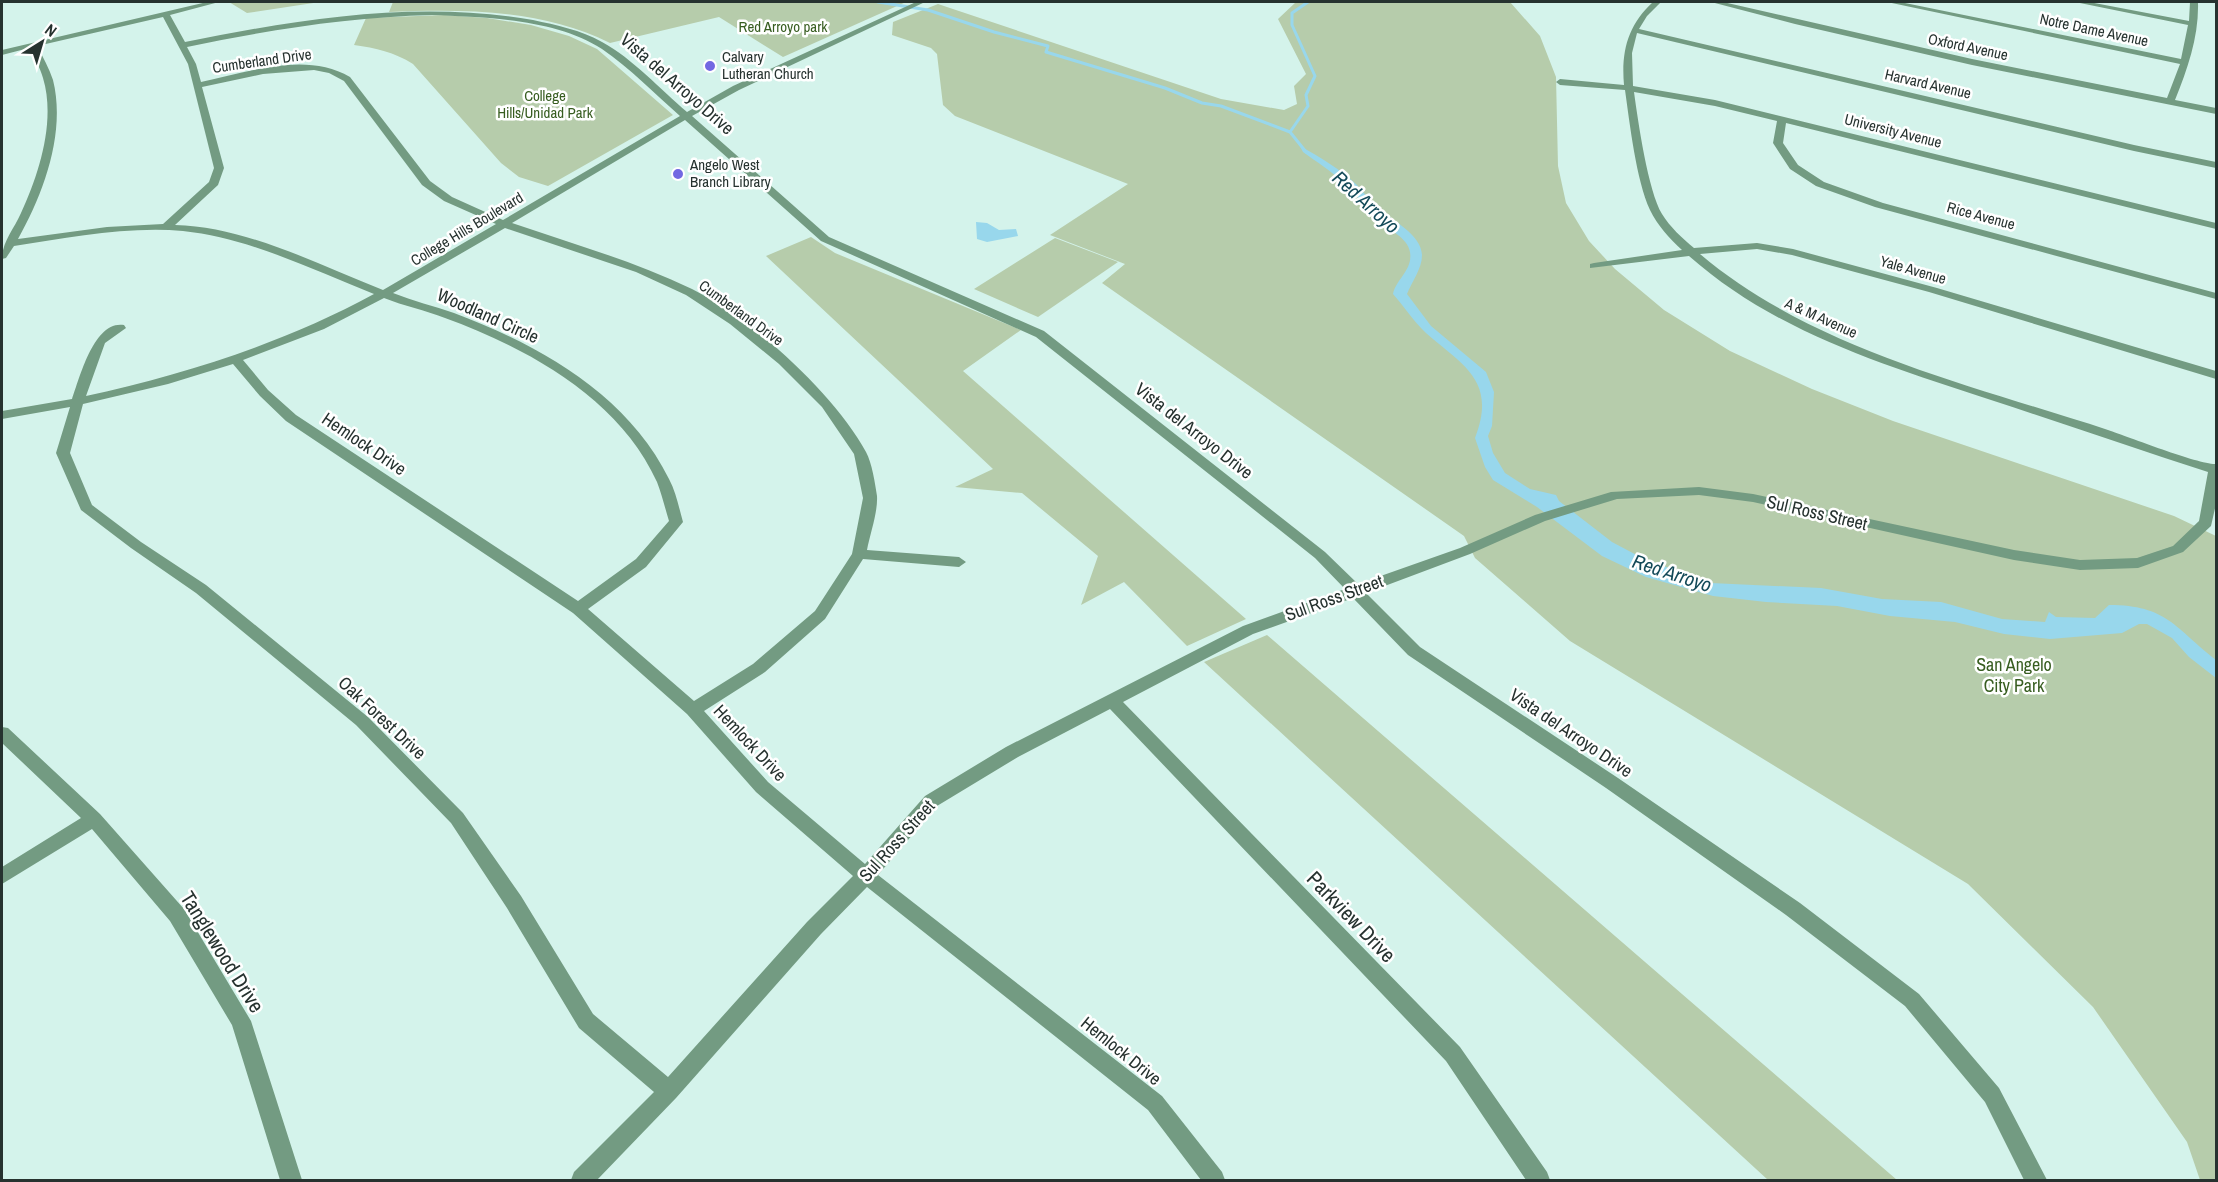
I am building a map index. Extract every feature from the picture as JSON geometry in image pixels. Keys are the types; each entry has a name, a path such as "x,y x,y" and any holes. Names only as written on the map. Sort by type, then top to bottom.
{"street":[{"path":"2,52 215,2"},
{"name":"College Hills Boulevard","path":"2,415 77,403 163,382 235,359 319,326 386,295 736,88 921,2"},
{"name":"A & M Avenue","path":"1657,2 1634,30 1628,44 1625,62 1639,154 1656,213 1691,252 1731,286 1764,308 1819,336 1880,360 2216,469"},
{"name":"Oxford Avenue","path":"1715,2 1972,62 2217,111"},
{"name":"Notre Dame Avenue","path":"1891,2 2186,63"},
{"path":"2079,2 2194,24"},
{"path":"2170,102 2186,63 2194,24 2194,2"},
{"name":"Vista del Arroyo Drive","path":"183,45 331,18 441,12 497,16 542,23 581,35 599,44 686,116 806,224 825,238 1026,325 1040,334 1320,555 1414,651 1612,783 1793,909 1912,1000 1992,1095 2036,1180"},
{"path":"166,14 192,64 219,168 214,183 166,227"},
{"name":"Harvard Avenue","path":"1634,30 2134,148 2217,165"},
{"path":"2,256 33,202 44,167 51,118 48,81 32,45"},
{"name":"Cumberland Drive","path":"198,85 297,69 324,68 337,72 347,79 426,183 448,199 504,224 640,270 690,294 734,322 783,361 827,404 861,454 870,498 859,554 820,615 759,668 693,710"},
{"name":"University Avenue","path":"1560,82 1629,88 1715,103 2217,226"},
{"name":"Rice Avenue","path":"1782,119 1778,143 1794,166 1820,184 1879,205 2217,296"},
{"name":"Woodland Circle","path":"10,243 91,232 166,227 203,231 247,243 386,295 460,319 529,353 584,384 628,424 661,476 676,522 641,563 578,609"},
{"name":"Yale Avenue","path":"1594,266 1691,252 1757,246 1793,252 1933,290 2217,375"},
{"name":"Oak Forest Drive","path":"120,328 100,341 77,403 63,453 86,507 136,545 201,589 370,729 457,818 514,902 586,1021 669,1091"},
{"name":"Hemlock Drive","path":"235,359 264,393 291,418 578,609 693,710 762,787 866,876 1155,1103 1214,1180"},
{"name":"Sul Ross Street","path":"582,1180 669,1091 814,928 866,876 931,801 1012,752 1248,630 1352,590 1465,551 1540,518 1616,495 1699,491 1753,498 2014,555 2080,565 2138,563 2178,549 2206,523 2216,469"},
{"path":"859,554 959,562"},
{"name":"Parkview Drive","path":"1111,700 1453,1054 1539,1180"},
{"name":"Tanglewood Drive","path":"2,733 94,819 177,915 241,1021 291,1180"},
{"path":"2,876 94,819"}],"green space":[{"path":"229,2 320,2 247,13"},
{"name":"Red Arroyo park","path":"393,2 906,2 783,57 719,17 610,43 557,23 530,17 474,12 389,12"},
{"name":"San Angelo City Park","path":"1296,2 1510,2 1540,36 1556,77 1558,166 1566,203 1589,241 1615,269 1664,310 1730,351 1812,389 1893,421 2174,516 2216,536 2216,1180 2200,1180 2187,1142 2093,1007 1968,884 1570,641 1475,558 1464,536 1102,283 1125,264 1050,235 1128,184 955,116 943,105 937,54 931,48 892,35 893,22 938,4 1221,99 1284,110 1297,104 1294,86 1306,74 1278,19"},
{"name":"College Hills/Unidad Park","path":"444,15 487,18 531,25 569,36 597,49 673,115 548,186 519,177 501,163 413,64 385,51 354,45 366,18"},
{"path":"811,237 835,253 1021,330 963,371 1246,619 1187,646 1124,582 1081,605 1098,556 1022,493 955,487 993,469 766,256"},
{"path":"1055,238 1118,262 1038,317 974,289"},
{"path":"1267,635 1897,1180 1768,1180 1204,662"}],"water":[{"path":"1300,146 1344,174 1379,209 1412,234 1417,241 1422,260 1407,294 1431,326 1486,372 1494,392 1492,426 1488,436 1493,453 1505,473 1530,489 1556,495 1559,501 1612,542 1644,559 1711,583 1821,588 1882,599 1941,602 2002,619 2045,622 2049,612 2056,617 2095,618 2109,605 2144,609 2169,620 2216,660 2216,678 2189,657 2172,638 2147,624 2139,624 2122,633 2050,639 2004,634 1955,622 1890,616 1837,606 1713,596 1646,577 1602,556 1537,507 1493,480 1485,467 1475,438 1481,418 1482,402 1473,376 1421,328 1393,294 1409,264 1410,252 1406,242 1378,220 1344,183 1303,152"},
{"path":"976,222 987,223 999,230 1016,229 1018,236 987,242 977,239"}],"waterway":[{"name":"Red Arroyo","path":"878,2 928,10 994,32 1048,46 1046,52 1165,88 1202,103 1221,106 1290,132"},
{"name":"Red Arroyo","path":"1290,132 1308,106 1306,95 1315,76 1292,25 1292,13 1308,2"},
{"name":"Red Arroyo","path":"1290,132 1306,152"}],"place":[{"name":"Calvary Lutheran Church","path":"710,66"},
{"name":"Angelo West Branch Library","path":"678,174"}]}
